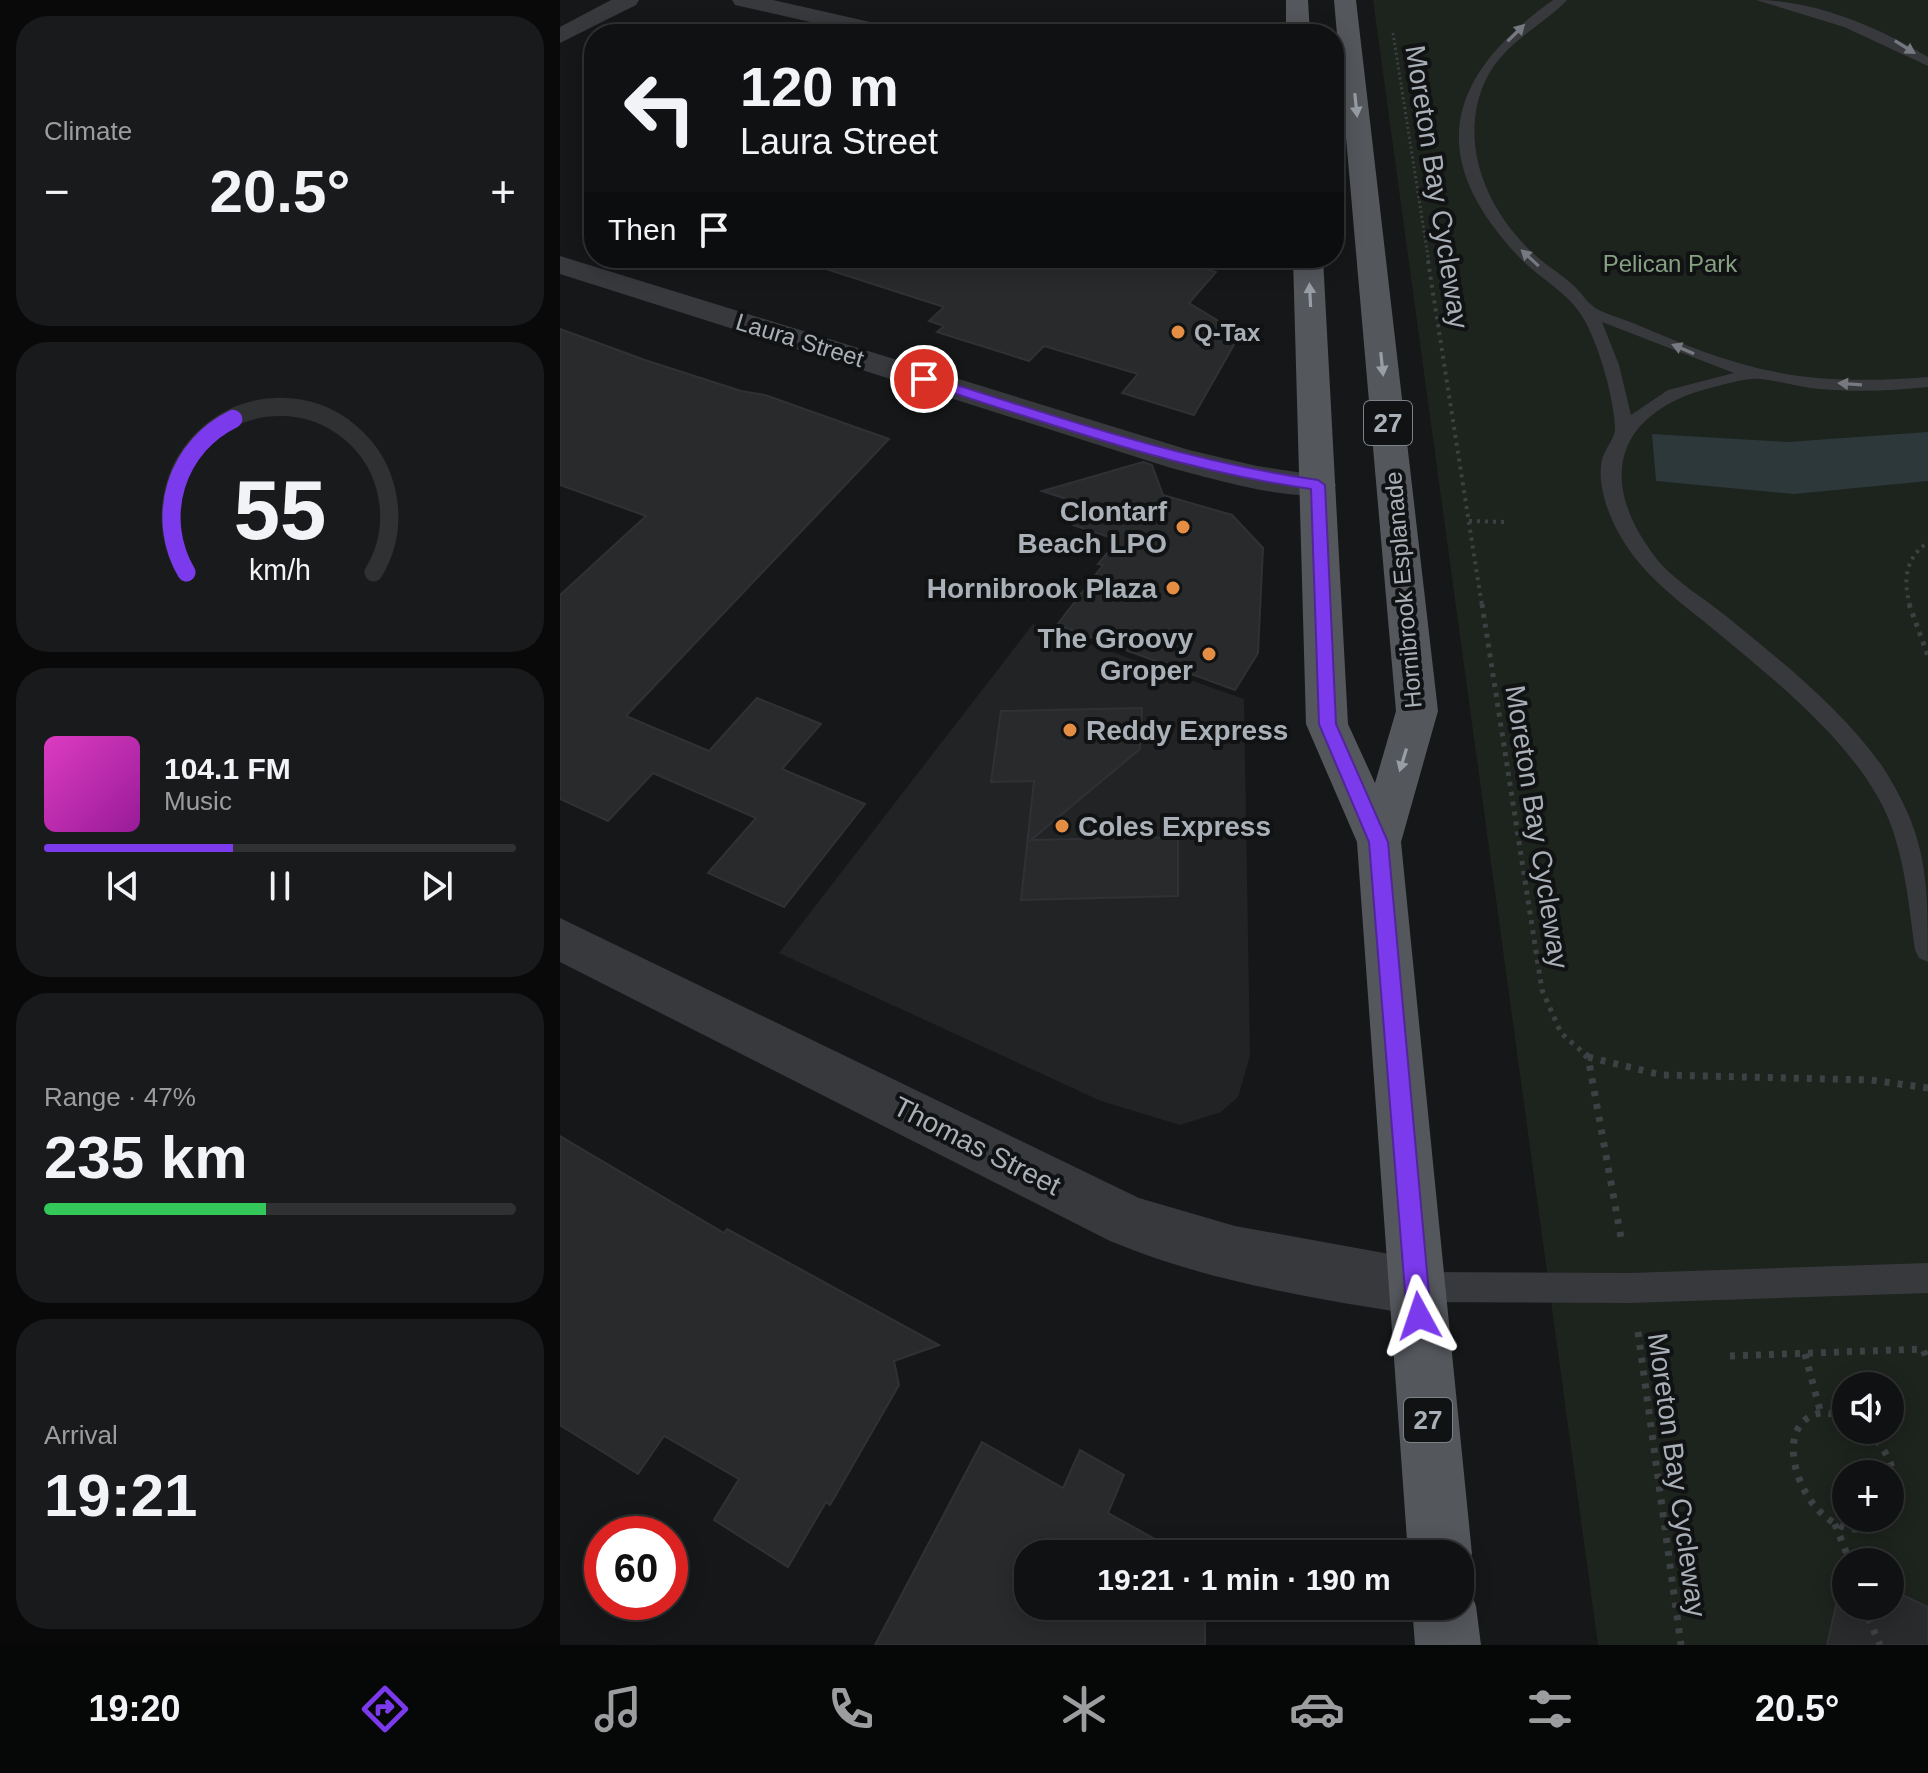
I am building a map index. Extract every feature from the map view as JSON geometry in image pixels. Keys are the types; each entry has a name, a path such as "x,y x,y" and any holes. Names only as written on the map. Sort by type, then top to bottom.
{"main road":[{"path":"1297,0 1298,24"},
{"name":"Hornibrook Esplanade","path":"1345,0 1417,711 1379,842"},
{"name":"Hornibrook Esplanade","path":"1308,268 1327,724 1379,842 1439,1540"},
{"path":"1445,1620 1448,1645"}],"street":[{"path":"560,36 628,0"},
{"path":"743,0 849,24"},
{"name":"Laura Street","path":"560,265 1183,460 1257,477 1318,485"},
{"name":"Thomas Street","path":"560,939 1129,1222 1183,1243 1233,1256 1417,1287"}],"lane":[{"path":"1561,0 1511,37 1488,67 1469,100 1464,117 1469,165 1480,193 1500,225 1523,251 1576,295 1587,310 1615,370 1624,427 1610,469 1610,491 1633,544 1655,570 1811,703 1863,758 1893,804 1911,850 1928,950"},
{"path":"1762,0 1880,34 1928,62"},
{"path":"1587,310 1702,357 1757,374 1861,385 1928,382"},
{"path":"1624,427 1671,394 1721,378 1757,374"},
{"path":"1417,1287 1630,1288 1928,1278"}],"path":[{"name":"Moreton Bay Cycleway","path":"1393,32 1542,990 1561,1033 1588,1057 1630,1288 1681,1645"},
{"path":"1469,521 1507,522"},
{"path":"1928,542 1911,556 1904,579 1916,626 1928,656"},
{"path":"1588,1057 1662,1075 1871,1080 1928,1088"},
{"path":"1730,1356 1923,1349 1928,1362"},
{"path":"1805,1354 1821,1414"},
{"path":"1832,1415 1821,1414 1807,1419 1797,1431 1792,1447 1792,1465 1808,1502 1832,1521"},
{"path":"1869,1620 1880,1645"}],"shaded area":[{"path":"1928,432 1928,481 1794,494 1656,481 1652,434 1787,442"},
{"name":"Coles Express","path":"1033,624 1244,699 1250,1056 1238,1097 1221,1112 1180,1125 1101,1101 779,953"}],"green space":[{"name":"Pelican Park","path":"1373,0 1928,0 1928,1645 1598,1645"}],"building":[{"path":"823,268 1201,268 1216,272 1189,303 1240,334 1194,415 1122,393 1138,374 1044,346 1029,361 937,332 944,326 929,321 944,307"},
{"path":"560,329 645,360 741,391 765,395 889,439 626,716 709,751 757,698 821,724 782,769 865,804 784,907 708,873 756,818 653,773 608,821 560,799 560,595 646,516 560,485"},
{"name":"Hornibrook Plaza","path":"1143,462 1152,465 1163,495 1232,515 1263,548 1258,653 1235,690 1057,625 1118,540 1073,525 1088,506 1042,491"},
{"path":"1142,708 1140,749 1031,840 1178,837 1178,896 1021,900 1034,781 991,782 1001,711"},
{"path":"560,1136 724,1233 727,1229 939,1345 894,1361 899,1385 830,1505 826,1502 788,1567 714,1520 739,1479 664,1436 638,1474 560,1425"},
{"path":"982,1442 1063,1488 1080,1450 1124,1475 1108,1513 1157,1540 1014,1540 1014,1620 1205,1620 1205,1645 875,1645"},
{"path":"1904,1596 1928,1607 1928,1645 1827,1645 1833,1620 1904,1620"}],"place":[{"name":"Q-Tax","path":"1178,332"},
{"name":"Clontarf Beach LPO","path":"1183,527"},
{"name":"Hornibrook Plaza","path":"1173,588"},
{"name":"The Groovy Groper","path":"1209,654"},
{"name":"Reddy Express","path":"1070,730"},
{"name":"Coles Express","path":"1062,826"}],"route":[{"path":"924,379 1183,460 1257,477 1318,485 1327,724 1379,842 1419,1316"}]}
